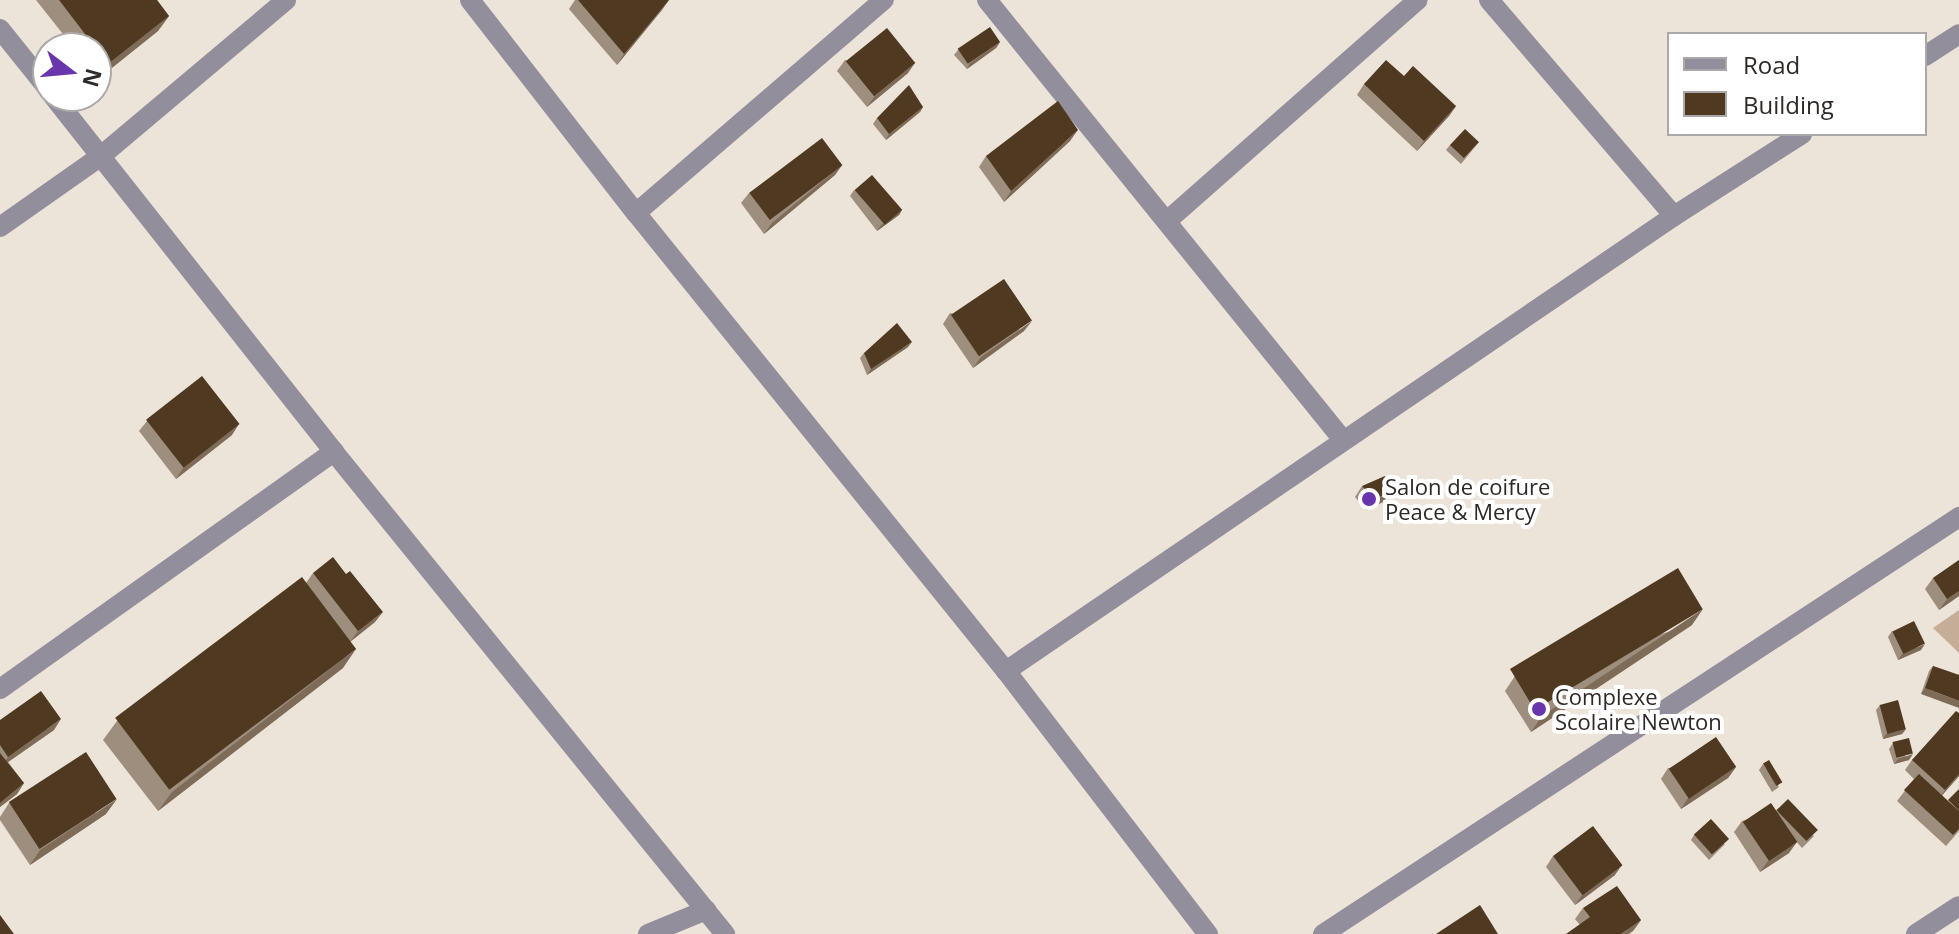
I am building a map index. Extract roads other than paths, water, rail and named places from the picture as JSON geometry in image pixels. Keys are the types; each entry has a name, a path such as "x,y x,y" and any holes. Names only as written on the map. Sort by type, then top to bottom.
{"street":[{"path":"0,227 101,156 286,0"},
{"path":"470,0 636,213 1006,671 1208,934"},
{"path":"636,213 884,0"},
{"path":"987,0 1343,440"},
{"path":"1167,221 1418,0"},
{"path":"1489,0 1674,216"},
{"path":"0,29 32,69"},
{"path":"1927,55 1959,34"},
{"path":"66,112 334,452 725,934"},
{"path":"1006,671 1674,216 1799,136"},
{"path":"0,689 334,452"},
{"path":"1323,934 1959,517"},
{"path":"1916,934 1959,906"},
{"path":"648,934 706,910"},
{"path":"1948,934 1959,915"}],"place":[{"name":"Salon de coifure Peace & Mercy","path":"1369,499"},
{"name":"Complexe Scolaire Newton","path":"1539,709"}]}
